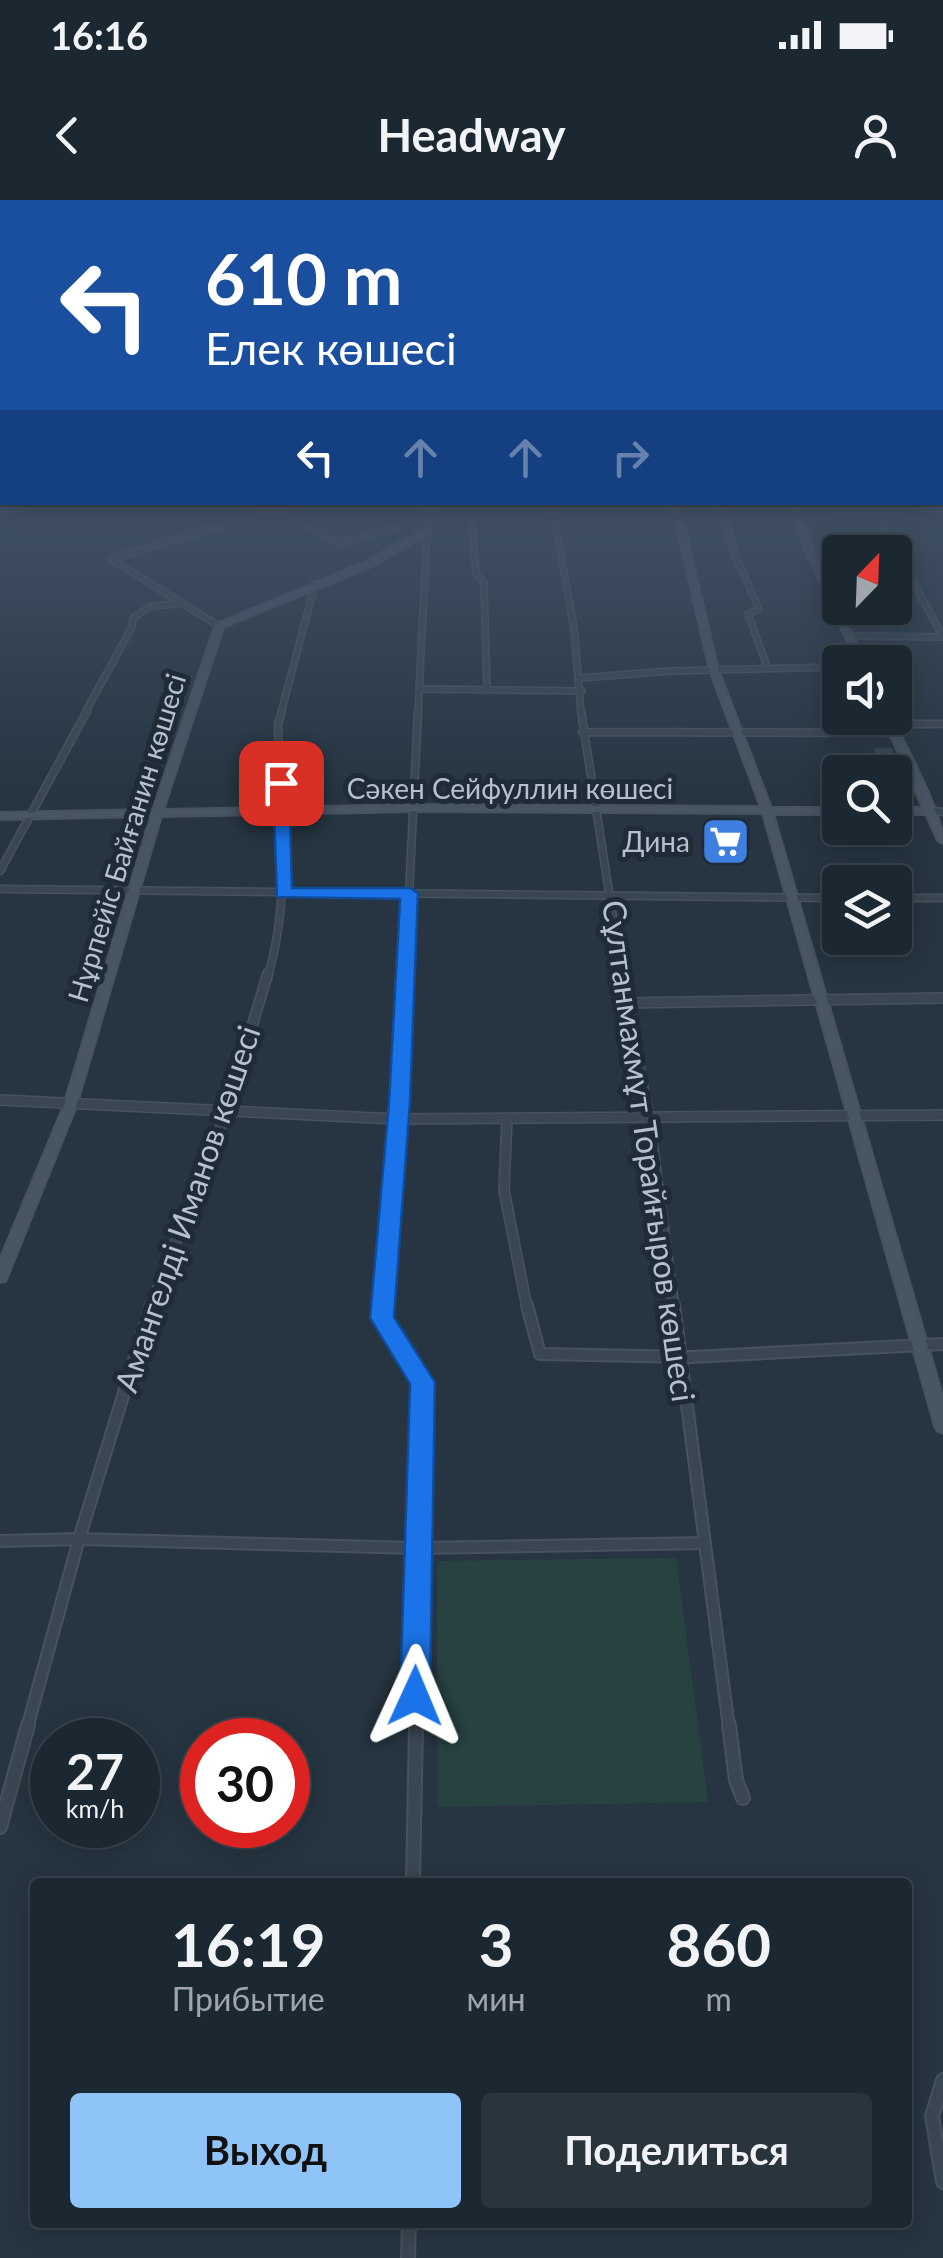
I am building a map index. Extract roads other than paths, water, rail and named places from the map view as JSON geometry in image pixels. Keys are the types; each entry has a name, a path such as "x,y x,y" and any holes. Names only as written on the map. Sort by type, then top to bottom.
{"street":[{"path":"179,601 219,626 275,601"},
{"name":"Амангелді Иманов көшесі","path":"0,1827 79,1539 145,1320 226,1113 276,948 283,893 278,724 310,601"},
{"path":"413,1878 422,1382 382,1318 416,808 424,601"},
{"path":"484,601 486,689"},
{"name":"Сұлтанмахмұт Торайғыров көшесі","path":"568,601 582,691 582,732 649,1119 736,1780 743,1798"},
{"path":"698,601 714,670 766,811 792,898 943,1426"},
{"path":"755,601 759,609 748,614 768,669"},
{"path":"832,601 853,645"},
{"path":"923,601 943,637"},
{"path":"0,871 134,618 149,607 182,603"},
{"name":"Нұрпейіс Байғанин көшесі","path":"0,1278 70,1106 156,815 219,626"},
{"path":"849,636 943,637"},
{"path":"580,678 822,668"},
{"path":"420,689 582,691"},
{"path":"912,725 943,724"},
{"path":"582,732 736,733 822,729"},
{"path":"895,735 937,811 943,840"},
{"name":"Сәкен Сейфуллин көшесі","path":"0,816 416,808 822,811"},
{"path":"0,889 822,898"},
{"path":"912,898 943,898"},
{"path":"626,1003 943,998"},
{"path":"0,1100 397,1119 943,1115"},
{"path":"507,1119 504,1190 534,1344 540,1354 678,1360 848,1346 943,1344"},
{"path":"0,1541 79,1539 417,1548 705,1542"},
{"path":"943,2080 932,2094 932,2119 943,2182"},
{"path":"408,2228 408,2258"}],"place":[{"name":"Дина","path":"725,842"}]}
